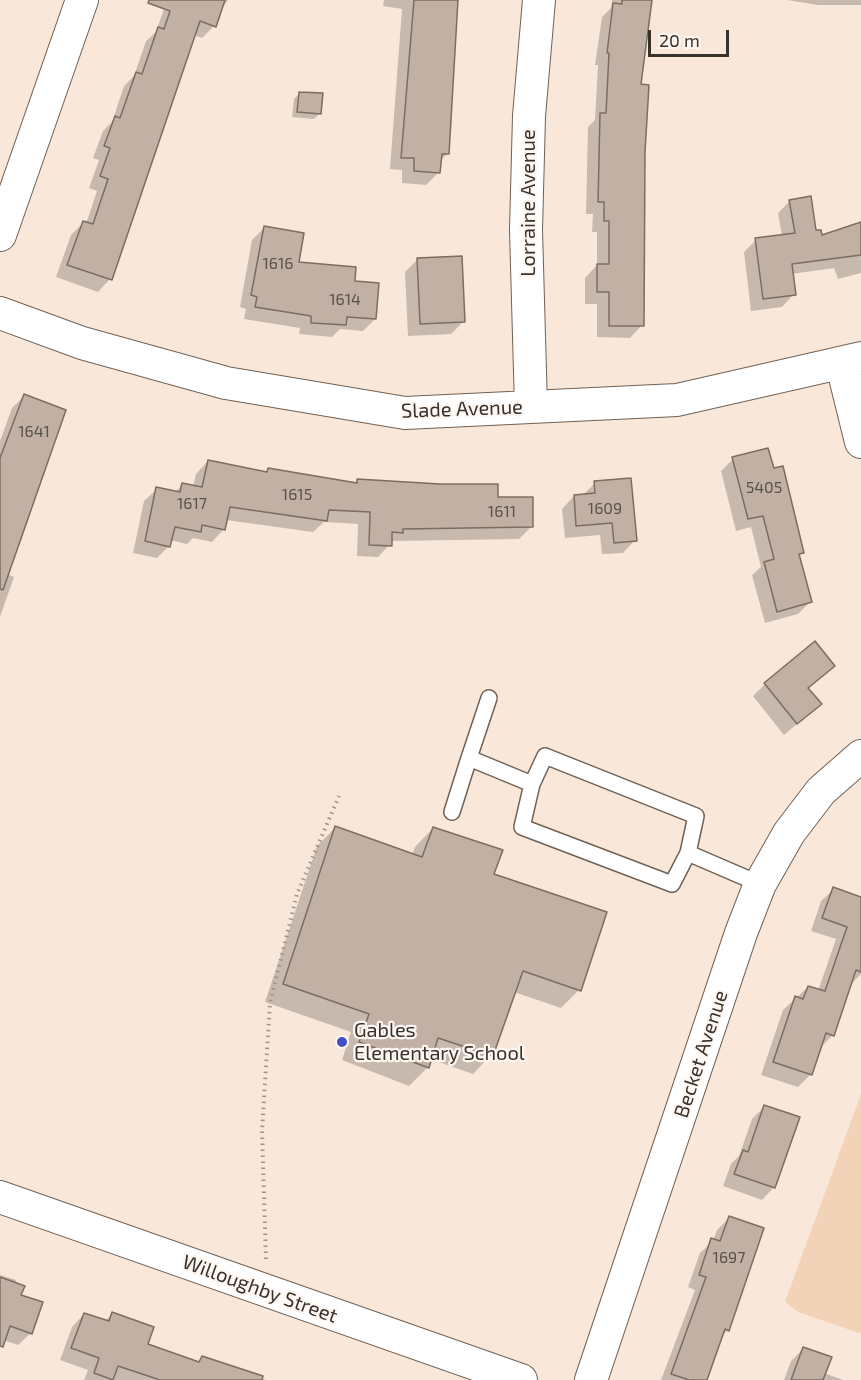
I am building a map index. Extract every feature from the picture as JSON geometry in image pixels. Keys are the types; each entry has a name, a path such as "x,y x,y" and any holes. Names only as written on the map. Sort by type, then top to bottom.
{"street":[{"path":"0,235 82,0"},
{"name":"Lorraine Avenue","path":"531,407 526,230 529,116 539,0"},
{"name":"Slade Avenue","path":"0,313 82,343 226,383 405,413 677,400 851,362"},
{"path":"851,362 861,442"},
{"name":"Becket Avenue","path":"591,1380 741,933 760,884 789,833 820,791 861,756"},
{"name":"Willoughby Street","path":"0,1197 520,1380"}],"lane":[{"path":"452,812 489,699"},
{"path":"545,756 696,816 688,853 672,884 522,827 532,784 545,756"},
{"path":"469,758 532,784"},
{"path":"688,853 760,884"}],"path":[{"path":"268,1292 262,1131 270,1003 297,894 339,796"}],"shaded area":[{"path":"861,1094 861,1333 859,1333 798,1312 785,1302"}],"building":[{"path":"149,0 225,0 216,27 200,21 112,280 67,265 83,221 93,224 108,179 100,176 110,148 104,146 115,116 120,118 136,72 142,74 158,27 164,29 170,11 148,3"},
{"path":"414,0 458,0 449,154 442,154 440,173 414,171 414,158 401,158"},
{"path":"622,0 652,0 641,84 649,85 645,152 644,326 609,326 609,292 597,292 597,264 609,264 609,221 604,221 604,202 598,202 600,113 606,113 609,53 607,53 613,3 622,4"},
{"path":"299,92 323,93 321,114 297,112"},
{"path":"811,196 816,230 821,230 822,235 861,222 861,255 792,264 796,295 763,299 755,238 795,233 789,200"},
{"path":"264,226 304,233 299,262 356,267 355,281 379,283 376,319 347,317 346,325 311,323 311,316 255,307 257,297 251,295"},
{"path":"462,256 465,322 420,324 417,258"},
{"path":"24,394 66,410 3,590 0,589 0,458"},
{"path":"768,448 774,468 783,466 804,553 799,554 812,602 777,612 764,562 774,559 763,516 748,519 732,457"},
{"path":"208,460 267,472 268,468 357,483 357,479 440,484 498,484 498,497 533,497 533,527 403,529 403,533 392,532 392,546 369,545 370,512 329,510 327,521 230,507 225,530 202,525 201,532 175,527 170,547 145,541 156,487 180,492 182,483 202,487"},
{"path":"631,478 637,541 614,543 612,523 576,526 574,495 595,493 594,481"},
{"path":"815,641 835,666 808,688 822,704 797,724 764,683"},
{"path":"335,826 422,857 433,827 503,850 494,874 607,912 581,991 523,971 493,1056 438,1038 429,1068 359,1042 369,1014 283,984"},
{"path":"833,887 861,897 861,972 856,970 834,1036 826,1033 812,1075 773,1062 795,996 803,999 808,986 825,991 847,927 822,918"},
{"path":"764,1105 800,1117 775,1188 734,1174 743,1150 748,1152"},
{"path":"729,1216 764,1228 729,1331 725,1329 707,1380 689,1380 671,1374 706,1277 699,1275 711,1238 720,1241"},
{"path":"0,1277 25,1286 21,1295 43,1302 32,1334 10,1326 3,1347 0,1346"},
{"path":"112,1312 154,1327 148,1344 199,1362 202,1356 263,1376 262,1380 160,1380 118,1366 113,1380 94,1373 99,1358 71,1348 84,1313 109,1321"},
{"path":"803,1347 832,1357 823,1380 791,1380"}],"place":[{"name":"Gables Elementary School","path":"342,1042"}]}
